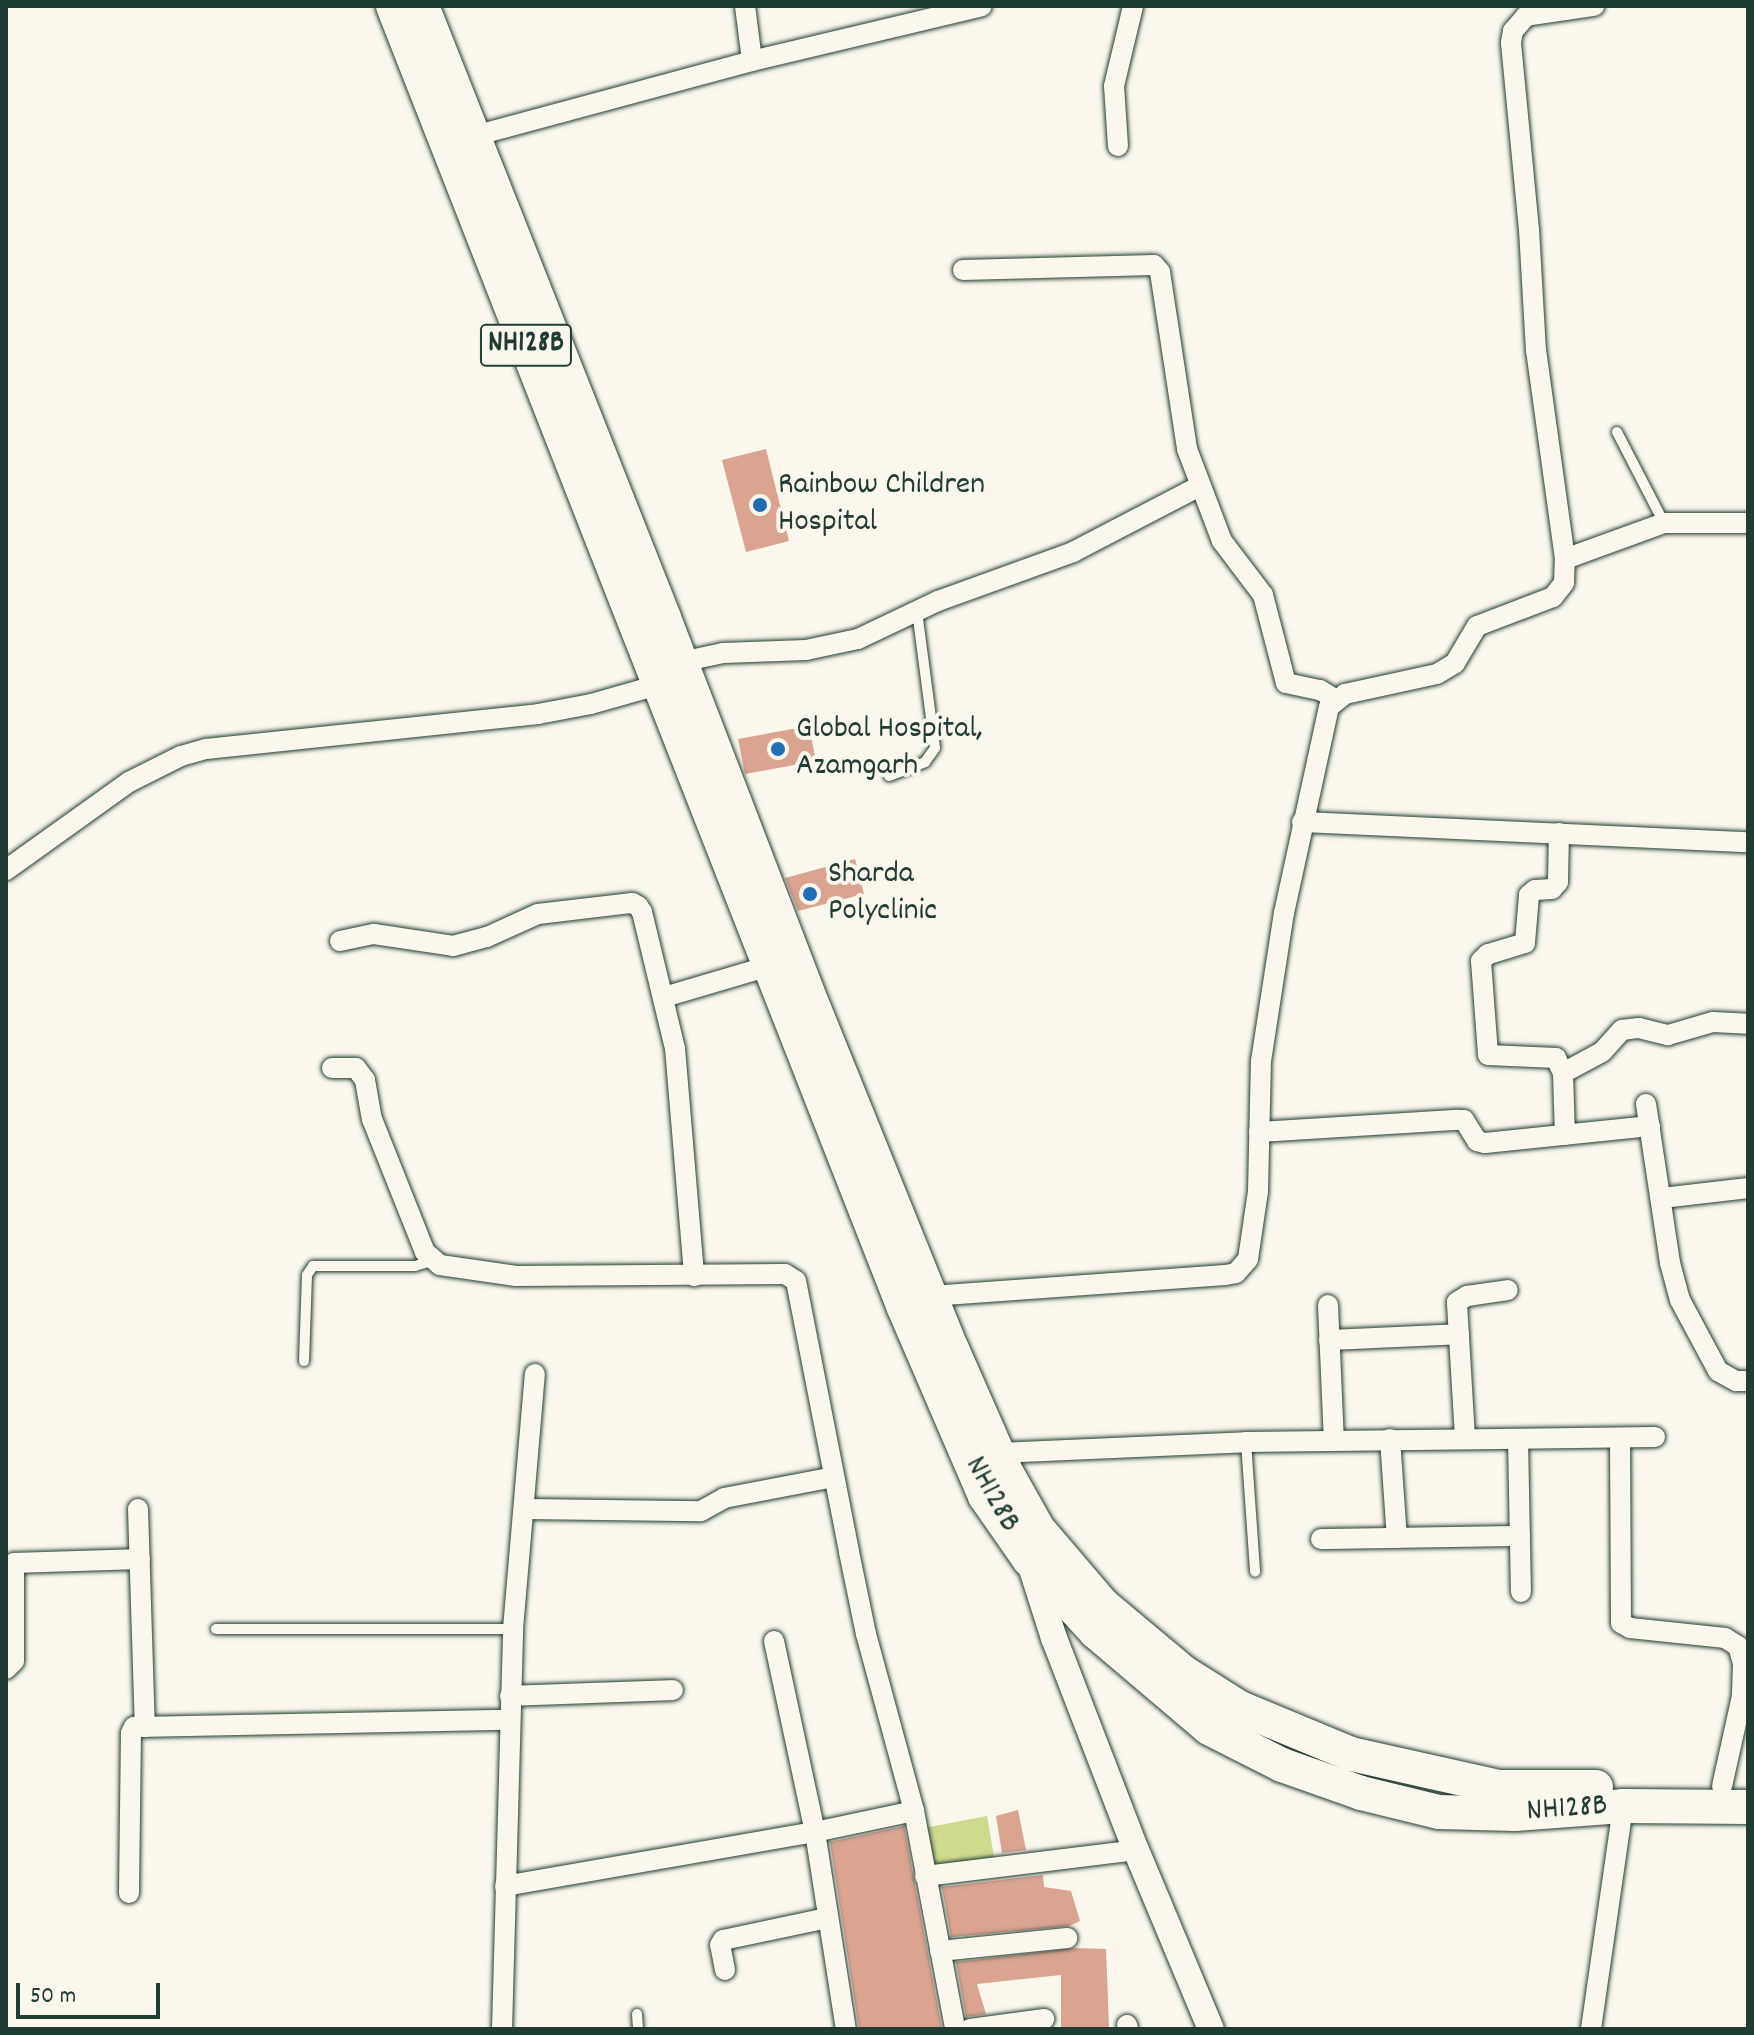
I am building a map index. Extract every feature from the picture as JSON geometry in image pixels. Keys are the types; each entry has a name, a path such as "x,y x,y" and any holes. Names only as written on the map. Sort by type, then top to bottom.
{"highway":[{"name":"NH128B","path":"393,6 670,673 769,966 951,1420 985,1496 1033,1544 1096,1632 1209,1728 1282,1765 1361,1793 1439,1812 1515,1814 1739,1793"},
{"path":"422,6 474,136 670,673 807,991 1033,1544 1183,1672 1240,1708 1351,1754 1499,1787 1739,1793"}],"street":[{"path":"745,6 752,61"},
{"path":"474,136 752,61 982,6"},
{"path":"1118,146 1116,72 1133,6"},
{"path":"963,270 1154,265 1160,272 1183,429 1200,486 1228,553 1251,575 1263,595 1286,683 1320,690 1335,699 1446,669 1455,663 1477,626 1561,591 1565,559 1536,351 1530,241 1511,43 1516,14 1594,6"},
{"path":"6,870 129,782 181,756 206,749 538,714 591,704 723,653 806,650 845,643 917,611 1073,552 1200,486"},
{"path":"1565,559 1664,523 1748,523"},
{"path":"931,1296 1236,1273 1248,1259 1258,1191 1261,1061 1302,822 1325,718 1335,699"},
{"path":"1302,822 1748,842"},
{"path":"1559,833 1558,882 1552,889 1535,890 1529,895 1525,943 1488,954 1481,961 1488,1055 1556,1058 1563,1073 1565,1135"},
{"path":"340,941 385,935 453,946 487,937 538,914 632,903 642,912 675,1048 694,1276"},
{"path":"664,997 769,966"},
{"path":"1563,1073 1602,1052 1622,1030 1639,1028 1668,1035 1713,1022 1748,1024"},
{"path":"332,1068 356,1068 365,1080 372,1119 431,1261 457,1270 516,1276 785,1274 796,1281 866,1634 914,1811 955,2029"},
{"path":"1646,1104 1670,1263 1686,1315 1718,1371 1736,1381 1748,1381"},
{"path":"1259,1132 1464,1120 1477,1141 1485,1143 1650,1126"},
{"path":"1662,1198 1748,1188"},
{"path":"1465,1438 1457,1302 1461,1298 1508,1290"},
{"path":"1328,1305 1334,1440"},
{"path":"1329,1340 1459,1334"},
{"path":"502,2029 513,1629 535,1374"},
{"path":"998,1453 1246,1442 1655,1437"},
{"path":"1620,1438 1621,1623 1630,1628 1725,1638 1738,1646 1743,1664 1739,1793"},
{"path":"1390,1439 1397,1538"},
{"path":"1518,1439 1521,1592"},
{"path":"525,1509 701,1511 724,1498 834,1477"},
{"path":"138,1509 145,1727"},
{"path":"1321,1539 1520,1536"},
{"path":"1033,1544 1054,1638 1136,1850 1211,2029"},
{"path":"6,1669 14,1661 11,1567 14,1563 140,1559"},
{"path":"774,1641 815,1832 846,2029"},
{"path":"510,1696 673,1690"},
{"path":"129,1893 131,1733 134,1727 509,1720"},
{"path":"1591,2029 1623,1806"},
{"path":"505,1886 815,1832 914,1811"},
{"path":"925,1876 1136,1850"},
{"path":"725,1970 720,1945 723,1940 827,1918"},
{"path":"940,1951 1067,1938"},
{"path":"970,2029 1044,2019"}],"lane":[{"path":"1617,432 1664,523"},
{"path":"889,776 925,762 935,748 917,611"},
{"path":"304,1361 307,1275 313,1266 415,1266 431,1261"},
{"path":"1246,1442 1255,1572"},
{"path":"216,1629 513,1629"},
{"path":"637,2014 638,2029"}],"green space":[{"path":"987,1816 995,1863 931,1870 924,1828"}],"building":[{"path":"766,449 789,541 746,552 722,460"},
{"path":"809,726 816,761 745,774 738,739"},
{"path":"855,859 864,894 798,911 785,878"},
{"path":"1018,1810 1026,1850 1002,1853 996,1816"},
{"path":"904,1826 942,2029 859,2029 830,1842"},
{"path":"1043,1875 1044,1887 1071,1891 1080,1921 1069,1926 951,1937 942,1887"},
{"path":"1075,1948 1106,1949 1109,2027 1061,2029 1061,1975 977,1984 986,2014 966,2017 956,1962"}],"place":[{"name":"Rainbow Children Hospital","path":"760,505"},
{"name":"Global Hospital, Azamgarh","path":"778,749"},
{"name":"Sharda Polyclinic","path":"810,894"}]}
